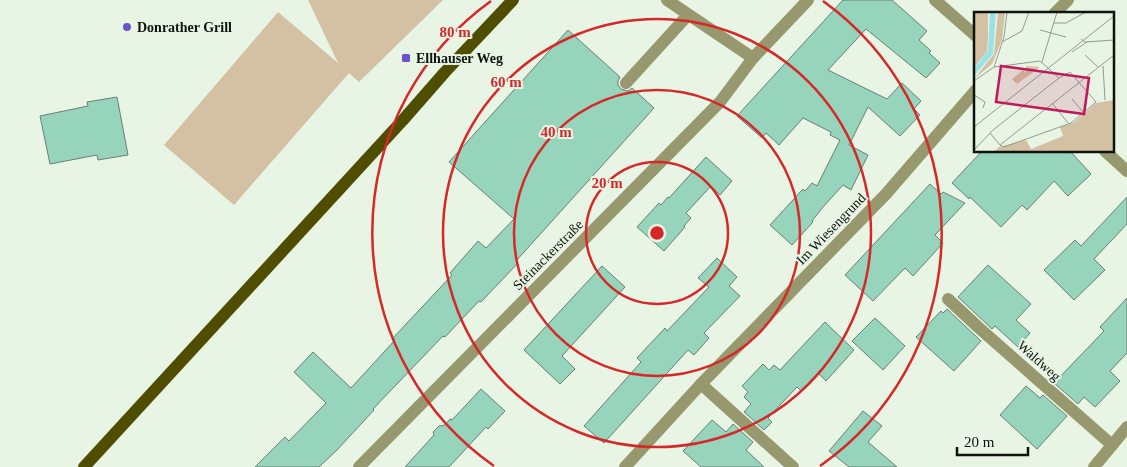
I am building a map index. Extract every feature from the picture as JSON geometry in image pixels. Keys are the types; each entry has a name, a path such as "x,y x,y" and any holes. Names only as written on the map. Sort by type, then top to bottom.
{"main road":[{"path":"84,467 513,0"}],"street":[{"path":"667,0 753,58"},
{"name":"Steinackerstraße","path":"358,467 720,102 753,58 808,0"},
{"path":"935,0 974,34"},
{"path":"1056,12 1068,0"},
{"path":"626,83 688,15"},
{"name":"Im Wiesengrund","path":"625,467 701,384 886,194 974,92"},
{"path":"1106,152 1127,171"},
{"name":"Waldweg","path":"948,299 1112,446"},
{"path":"701,384 793,467"},
{"path":"1094,467 1127,427"}],"shaded area":[{"path":"308,0 443,0 359,82 349,73 234,205 164,145 278,12 338,63"}],"building":[{"path":"843,0 892,0 927,31 919,40 940,63 926,78 866,29 828,70 887,99 902,83 921,101 914,109 920,115 900,136 868,107 849,145 868,155 851,190 843,185 792,245 770,225 803,189 805,191 812,183 817,186 840,140 830,135 831,132 803,118 779,145 766,133 762,138 737,116"},
{"path":"568,30 620,77 618,85 621,89 628,91 632,88 654,108 516,261 518,263 481,302 479,301 445,337 443,336 319,467 255,467 285,437 289,441 326,403 294,372 313,352 351,388 395,340 393,338 452,275 450,273 478,241 486,248 514,219 449,162"},
{"path":"117,97 128,155 98,160 97,155 50,164 40,116 88,106 87,102"},
{"path":"981,152 1071,152 1091,174 1068,196 1054,181 1027,210 1022,205 1001,227 970,197 969,199 952,183"},
{"path":"706,157 732,181 720,195 711,186 686,213 691,218 664,251 637,227 659,203 661,205 669,198"},
{"path":"930,184 941,194 943,192 965,203 935,235 943,243 913,276 905,268 873,301 845,275"},
{"path":"1127,197 1127,224 1094,259 1105,270 1074,300 1044,270 1075,240 1081,246"},
{"path":"717,258 737,277 729,286 740,296 704,333 709,338 694,355 688,350 604,443 584,426 641,362 637,358 665,328 667,331 709,287 698,278"},
{"path":"988,265 1031,304 1016,320 1030,333 1018,347 995,326 992,329 958,297"},
{"path":"602,266 625,287 562,356 575,369 560,384 524,350"},
{"path":"1127,298 1127,353 1110,371 1120,381 1095,407 1084,397 1078,404 1054,383 1104,331 1100,327"},
{"path":"947,309 981,341 954,371 916,337 941,311 943,313"},
{"path":"875,318 905,346 883,370 852,341"},
{"path":"825,322 854,350 826,381 818,373 801,391 797,387 768,418 772,422 764,430 744,412 751,404 744,397 748,392 742,386 763,364 769,370 774,365 780,370"},
{"path":"1026,386 1040,398 1043,395 1067,416 1037,449 1000,415"},
{"path":"481,389 505,411 488,429 486,427 449,467 405,467 434,435 433,432 439,426 445,425 450,419 452,420"},
{"path":"863,411 882,426 868,442 897,467 849,467 829,451"},
{"path":"712,420 726,432 733,424 753,442 746,450 764,467 701,467 683,451"}],"place":[{"name":"Donrather Grill","path":"127,27"},
{"name":"Ellhauser Weg","path":"406,58"}]}
